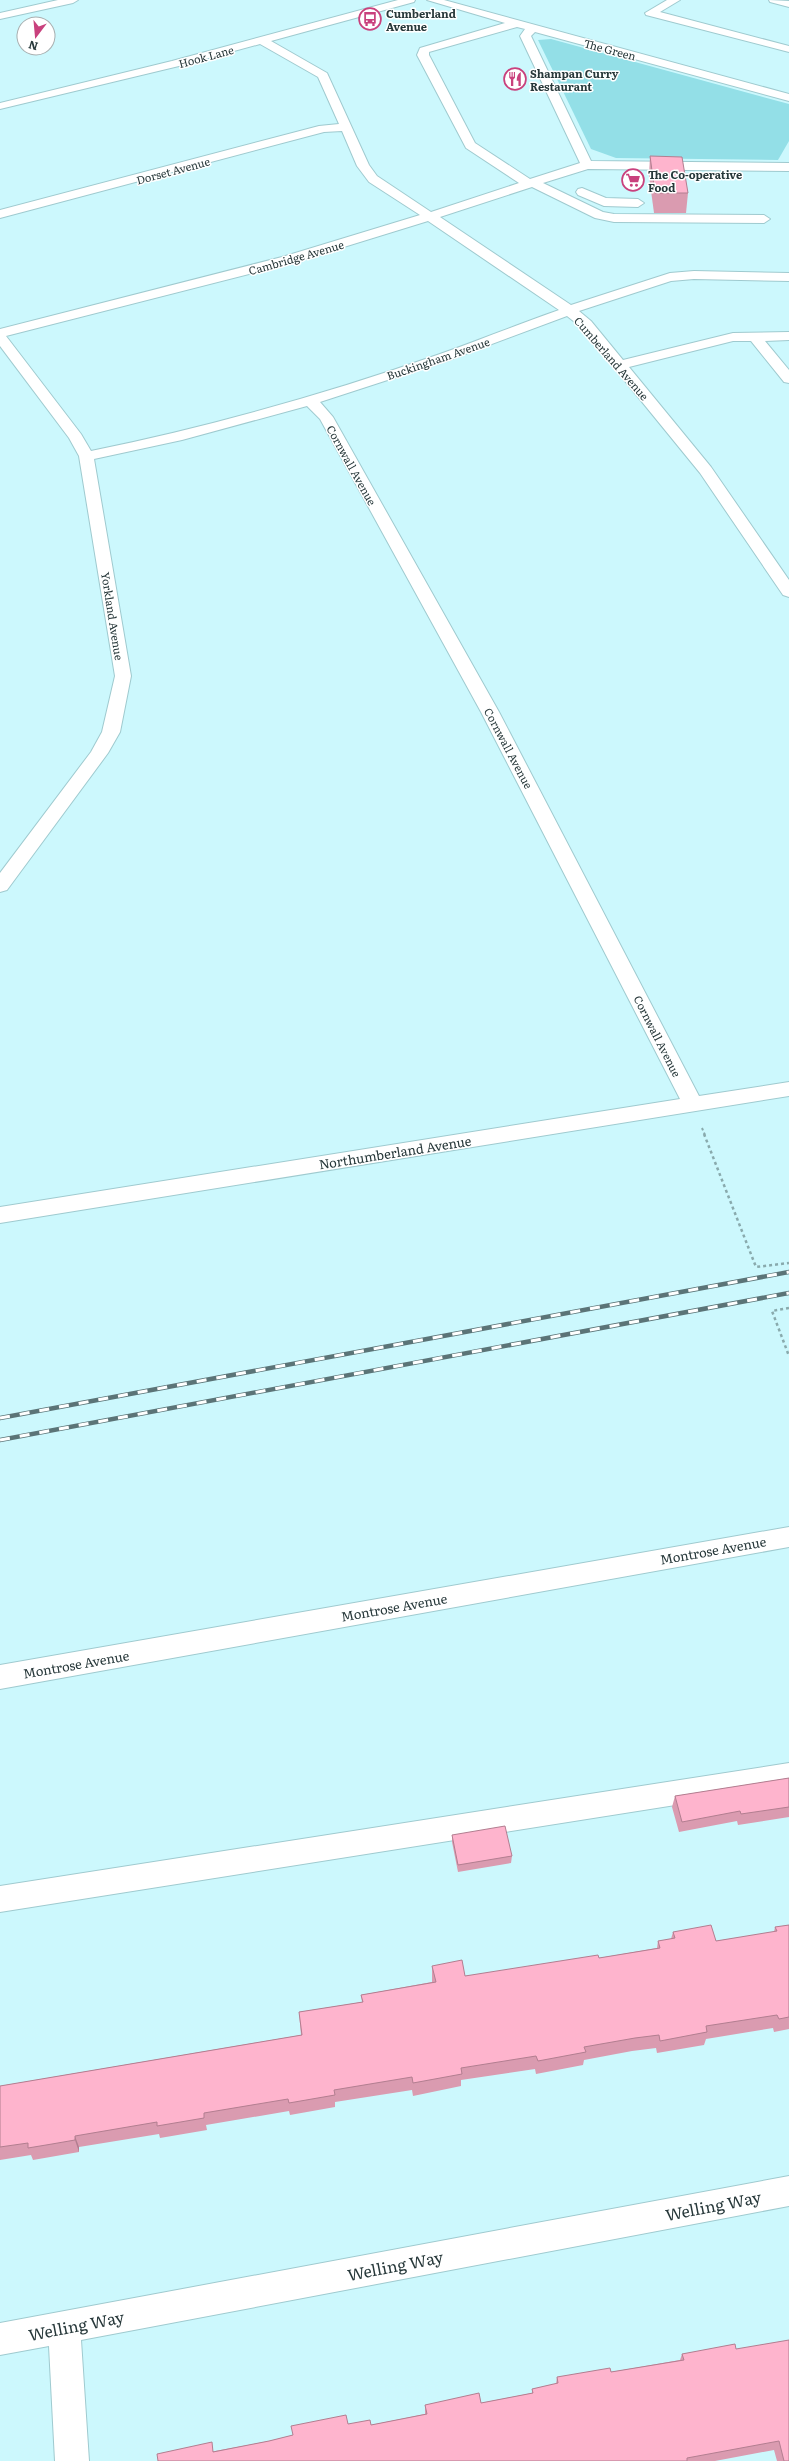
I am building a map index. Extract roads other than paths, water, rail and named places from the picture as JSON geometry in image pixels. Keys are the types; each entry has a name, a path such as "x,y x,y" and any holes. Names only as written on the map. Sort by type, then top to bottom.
{"street":[{"path":"0,16 73,0"},
{"name":"Hook Lane","path":"0,106 263,41 410,0"},
{"name":"The Green","path":"432,0 789,98"},
{"path":"675,0 650,13 789,49"},
{"path":"774,0 789,4"},
{"path":"516,24 424,50 423,55 470,145 531,184 599,215 614,218 764,219"},
{"path":"532,28 525,36 587,165"},
{"name":"Cumberland Avenue","path":"263,41 323,75 366,173 570,311 586,324 706,470 789,592"},
{"name":"Dorset Avenue","path":"0,214 139,179 323,129 346,127"},
{"name":"Cambridge Avenue","path":"0,333 272,264 431,216 587,165 788,166"},
{"path":"550,178 604,202 638,203"},
{"name":"Buckingham Avenue","path":"86,456 159,442 310,400 444,356 659,280 681,275 789,277"},
{"path":"754,336 789,379"},
{"path":"620,365 733,338 754,336 789,336"},
{"name":"Yorkland Avenue","path":"0,338 76,437 86,456 123,676 111,732 99,753 0,886"},
{"name":"Cornwall Avenue","path":"310,400 326,416 490,712 693,1105"},
{"name":"Northumberland Avenue","path":"0,1215 789,1089"},
{"name":"Montrose Avenue","path":"0,1677 789,1537"},
{"path":"0,1899 789,1775"},
{"name":"Welling Way","path":"0,2339 789,2191"},
{"path":"64,2328 72,2461"}],"railway":[{"path":"0,1418 789,1272"},
{"path":"0,1440 789,1293"}],"place":[{"name":"Cumberland Avenue","path":"370,19"},
{"name":"Shampan Curry Restaurant","path":"515,79"},
{"name":"The Co-operative Food","path":"633,180"}]}
